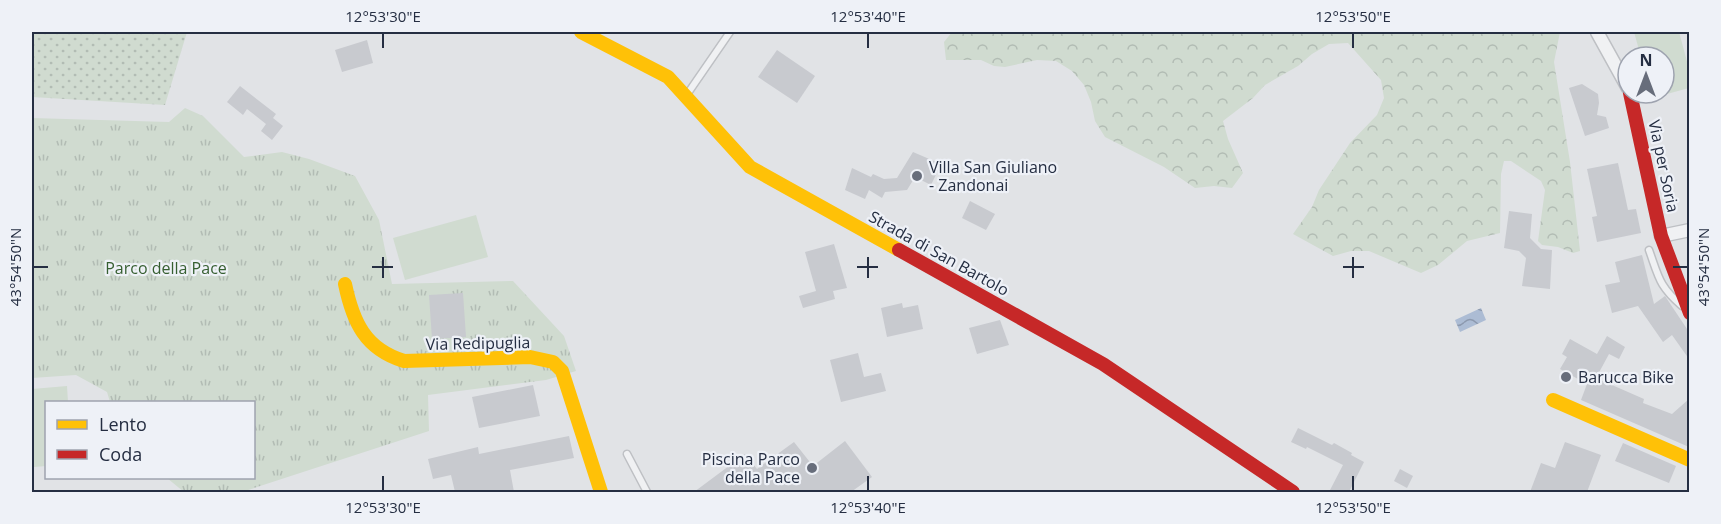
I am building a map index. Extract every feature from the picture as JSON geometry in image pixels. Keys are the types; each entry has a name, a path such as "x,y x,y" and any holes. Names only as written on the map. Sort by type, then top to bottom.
{"street":[{"name":"Strada di San Bartolo","path":"581,32 668,77 750,166 1103,364 1293,492"},
{"path":"1597,32 1616,66"},
{"name":"Via per Soria","path":"1634,105 1661,236 1689,313"},
{"path":"1661,236 1689,230"},
{"name":"Via Redipuglia","path":"345,284 349,307 369,343 388,357 404,361 530,357 553,362 562,372 601,492"},
{"path":"1553,400 1689,460"}],"lane":[{"path":"686,96 730,32"},
{"path":"1649,250 1659,280 1666,292 1689,313"},
{"path":"627,454 647,492"}],"green space":[{"path":"32,32 187,32 165,105 32,97"},
{"path":"952,32 1560,32 1554,62 1570,162 1580,251 1573,253 1558,247 1542,245 1538,241 1545,190 1541,181 1511,161 1504,161 1501,174 1500,233 1467,241 1438,265 1421,273 1369,251 1351,251 1333,256 1293,234 1350,143 1377,115 1384,98 1381,80 1348,43 1329,44 1312,54 1298,66 1265,85 1253,98 1223,121 1243,173 1232,188 1214,186 1195,188 1164,167 1105,137 1095,121 1084,85 1072,71 1056,61 1037,60 1005,67 994,66 981,60 946,60 944,42"},
{"path":"1634,32 1679,32 1689,69 1689,88 1676,92 1676,45 1638,45"},
{"name":"Parco della Pace","path":"185,108 203,116 244,157 282,152 355,176 379,220 392,284 513,281 564,336 576,371 546,380 428,395 429,431 242,492 184,492 168,479 255,479 255,401 110,401 107,392 76,375 32,378 32,118 169,122"},
{"path":"476,215 488,257 405,280 393,238"},
{"path":"67,386 68,401 45,401 45,466 34,467 32,389"}],"water":[{"path":"1481,308 1486,320 1460,332 1455,320"}],"building":[{"path":"367,40 373,63 342,72 335,50"},
{"path":"777,50 815,76 797,103 758,77"},
{"path":"1582,84 1598,94 1597,115 1606,117 1609,128 1585,136 1569,88"},
{"path":"240,86 276,114 273,118 283,126 272,140 261,131 266,124 247,109 243,115 227,102"},
{"name":"Villa San Giuliano - Zandonai","path":"913,152 941,164 931,185 915,177 907,190 885,192 882,198 869,190 865,199 845,190 852,168 871,177 873,174 884,179 897,178"},
{"path":"1618,163 1628,210 1636,209 1641,233 1597,242 1592,217 1597,216 1587,169"},
{"path":"970,201 995,214 986,230 962,218"},
{"path":"1509,211 1532,214 1530,238 1541,249 1552,250 1550,289 1522,286 1526,258 1519,251 1504,248"},
{"path":"834,244 847,288 833,291 835,299 803,308 799,296 816,291 805,252"},
{"path":"1642,255 1654,304 1665,296 1689,332 1689,359 1672,335 1663,342 1638,306 1612,313 1605,285 1620,282 1615,262"},
{"path":"463,293 466,337 432,339 429,295"},
{"path":"902,303 903,308 918,305 923,329 887,337 881,308"},
{"path":"1000,320 1009,345 977,354 969,328"},
{"path":"1607,336 1625,347 1619,359 1609,354 1596,378 1644,399 1643,403 1672,414 1689,399 1689,447 1581,400 1587,384 1560,369 1567,357 1562,354 1570,339 1597,354"},
{"path":"858,353 864,377 881,373 886,391 841,402 830,360"},
{"path":"533,385 540,416 479,428 472,397"},
{"path":"1298,428 1332,445 1334,443 1364,462 1349,492 1329,492 1343,465 1307,447 1306,449 1291,442"},
{"path":"569,436 574,458 510,470 514,492 455,492 451,475 433,479 428,459 478,447 479,454"},
{"name":"Piscina Parco della Pace","path":"845,441 872,477 851,492 694,492 745,454 757,469 794,442 813,466"},
{"path":"1565,442 1601,455 1587,492 1530,492 1541,463 1555,468"},
{"path":"1623,443 1676,466 1669,483 1615,461"},
{"path":"1400,469 1413,476 1407,488 1394,481"}],"traffic: slow":[{"path":"581,32 668,77 750,167 899,250"},
{"path":"345,284 352,310 363,332 379,349 404,361 530,357 553,362 562,371 601,492"},
{"path":"1553,400 1690,460"}],"traffic: jam":[{"path":"1633,105 1661,236 1690,313"},
{"path":"899,250 1103,364 1293,492"}],"place":[{"name":"Villa San Giuliano - Zandonai","path":"917,176"},
{"name":"Barucca Bike","path":"1566,377"},
{"name":"Piscina Parco della Pace","path":"812,468"}]}
